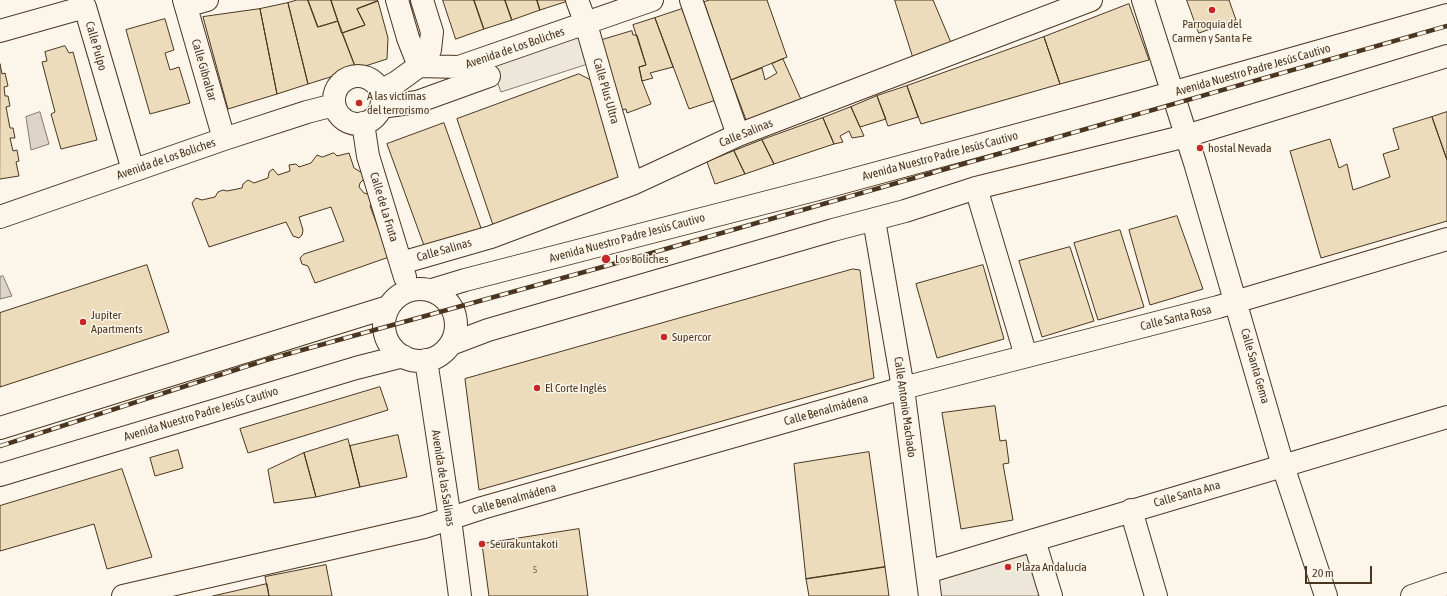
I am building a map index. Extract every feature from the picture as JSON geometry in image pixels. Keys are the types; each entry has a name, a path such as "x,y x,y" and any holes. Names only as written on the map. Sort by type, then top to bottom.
{"street":[{"path":"185,3 207,0"},
{"path":"397,0 418,66"},
{"path":"381,99 376,84 363,76 355,76 347,78 336,89 334,105 342,118 355,124 363,123 374,118 381,99 397,82 418,66 430,50 432,32 422,0"},
{"name":"Calle Plus Ultra","path":"577,0 586,24 632,184"},
{"name":"Avenida de Los Boliches","path":"418,66 459,67 652,0"},
{"path":"691,0 738,135"},
{"name":"Calle Salinas","path":"401,263 491,237 632,184 738,135 1091,0"},
{"name":"Calle Santa Gema","path":"1143,0 1173,92 1284,466 1326,596"},
{"name":"Calle Gibraltar","path":"185,3 224,140"},
{"name":"Calle Pulpo","path":"0,31 85,7 133,170"},
{"name":"Avenida Nuestro Padre Jesús Cautivo","path":"432,290 464,280 822,188 1447,15"},
{"path":"451,344 496,328 833,230 874,220 976,188 1186,136 1447,56"},
{"path":"381,99 417,102 489,76"},
{"name":"Avenida de Los Boliches","path":"0,217 133,170 308,112 334,105"},
{"name":"Calle de La Fruta","path":"363,123 368,156 408,290"},
{"path":"976,188 1026,356"},
{"name":"Calle Antonio Machado","path":"874,220 903,388 930,596"},
{"name":"Calle Santa Rosa","path":"903,388 1236,302 1447,239"},
{"path":"420,288 432,290 449,303 454,313 456,323 455,334 451,344 444,352 436,357 426,360 414,360 403,356 394,350 387,340 384,329 384,318 388,307 400,294 408,290 420,288"},
{"path":"0,428 388,307"},
{"name":"Avenida Nuestro Padre Jesús Cautivo","path":"0,475 356,368 403,356"},
{"name":"Avenida de las Salinas","path":"426,360 460,596"},
{"name":"Calle Benalmádena","path":"122,596 424,527 482,508 903,388"},
{"name":"Calle Santa Ana","path":"927,572 1447,417"},
{"path":"1131,510 1156,596"},
{"path":"1034,540 1051,596"},
{"path":"1412,596 1447,584"}],"shaded area":[{"path":"588,32 597,61 501,92 490,62"},
{"path":"40,112 49,144 31,150 26,117"},
{"path":"3,276 12,296 0,299 0,277"},
{"name":"Plaza Andalucía","path":"1029,554 1041,596 941,596 938,580"}],"building":[{"path":"297,0 308,0 318,27 338,21 356,69 308,84 288,3"},
{"path":"308,0 331,0 338,21 318,27"},
{"path":"331,0 378,1 357,9 365,25 342,33"},
{"path":"443,0 474,0 484,29 456,39"},
{"path":"474,0 505,0 512,20 484,29"},
{"path":"505,0 537,0 540,10 512,20"},
{"path":"537,0 571,0 540,10"},
{"path":"710,0 767,0 787,57 731,80 704,2"},
{"path":"895,0 933,0 952,45 914,60"},
{"name":"Parroquia del Carmen y Santa Fe","path":"1187,0 1229,0 1236,20 1199,33"},
{"path":"378,1 388,38 387,59 356,69 342,33 365,25 357,9"},
{"path":"288,3 308,84 277,94 260,9"},
{"path":"1129,4 1149,60 1060,84 1044,37"},
{"path":"260,9 277,94 228,109 203,17"},
{"path":"682,9 716,100 689,109 655,18"},
{"path":"655,18 673,67 650,73 653,78 642,81 639,67 646,65 633,25"},
{"path":"165,19 174,50 165,53 170,70 179,67 190,103 150,114 126,30"},
{"path":"632,31 633,35 637,35 646,65 639,67 642,81 651,104 627,113 626,109 621,110 602,40"},
{"path":"1044,37 1060,84 921,124 907,86"},
{"path":"65,46 69,53 73,52 97,140 61,149 51,114 55,112 42,62 47,61 45,52"},
{"path":"783,59 803,104 748,125 731,80 762,68 765,80 777,73 772,64"},
{"path":"0,64 2,74 5,73 8,86 4,87 5,96 8,96 10,106 6,107 10,128 13,128 15,138 10,138 13,151 17,150 19,161 16,162 19,176 0,179"},
{"path":"579,74 591,80 622,166 619,180 494,228 457,119"},
{"path":"907,86 918,117 888,126 877,96"},
{"path":"877,96 886,119 860,127 851,107"},
{"path":"851,107 864,136 852,138 849,131 840,136 843,142 834,144 823,118"},
{"path":"1447,112 1447,160 1432,117"},
{"path":"1432,117 1447,160 1447,221 1321,258 1290,151 1330,139 1339,168 1347,164 1353,190 1390,177 1383,154 1399,149 1393,129"},
{"path":"823,118 834,144 774,164 762,140"},
{"path":"444,123 482,231 426,251 387,144"},
{"path":"762,140 774,164 745,174 734,151"},
{"path":"734,151 745,174 715,184 707,162"},
{"path":"334,153 337,156 349,153 354,168 364,174 364,179 360,183 359,187 364,193 371,195 373,201 370,206 379,230 385,230 386,235 382,238 385,249 390,249 389,257 315,283 308,266 302,264 300,258 304,254 344,241 331,207 299,217 303,230 302,235 299,238 293,236 286,222 209,247 192,203 196,198 202,200 215,197 218,192 223,190 227,191 242,188 243,184 248,180 254,183 268,178 269,172 273,169 278,175 290,171 289,165 296,164 299,167 311,163 317,155 322,157"},
{"path":"1177,216 1203,289 1150,305 1129,230"},
{"path":"1120,230 1144,307 1098,320 1074,243"},
{"path":"1070,247 1094,321 1042,337 1019,261"},
{"name":"Jupiter Apartments","path":"147,265 169,332 0,387 0,313"},
{"path":"983,265 1004,339 937,358 916,284"},
{"path":"853,269 860,270 874,378 479,490 465,379"},
{"path":"380,387 388,410 248,453 240,429"},
{"path":"995,406 1000,441 1006,440 1009,463 1003,464 1013,520 961,529 942,413"},
{"path":"398,435 407,477 360,487 350,446"},
{"path":"348,439 360,487 316,497 304,453"},
{"path":"178,450 183,468 155,476 150,458"},
{"path":"869,452 885,567 806,579 794,464"},
{"path":"304,453 316,497 274,503 268,470"},
{"path":"122,469 152,557 107,569 94,524 0,551 0,506"},
{"path":"579,529 588,596 489,596 482,544"},
{"path":"326,565 332,596 269,596 265,577"},
{"path":"885,567 889,596 809,596 806,579"},
{"path":"267,584 269,596 213,596"}],"railway":[{"path":"0,446 266,360 606,266 1447,26"}],"place":[{"name":"Parroquia del Carmen y Santa Fe","path":"1212,10"},
{"name":"A las víctimas del terrorismo","path":"359,103"},
{"name":"hostal Nevada","path":"1200,148"},
{"name":"Los Boliches","path":"606,259"},
{"name":"Jupiter Apartments","path":"83,322"},
{"name":"Supercor","path":"664,337"},
{"name":"El Corte Inglés","path":"537,388"},
{"name":"Seurakuntakoti","path":"482,544"},
{"name":"Plaza Andalucía","path":"1008,567"}]}
